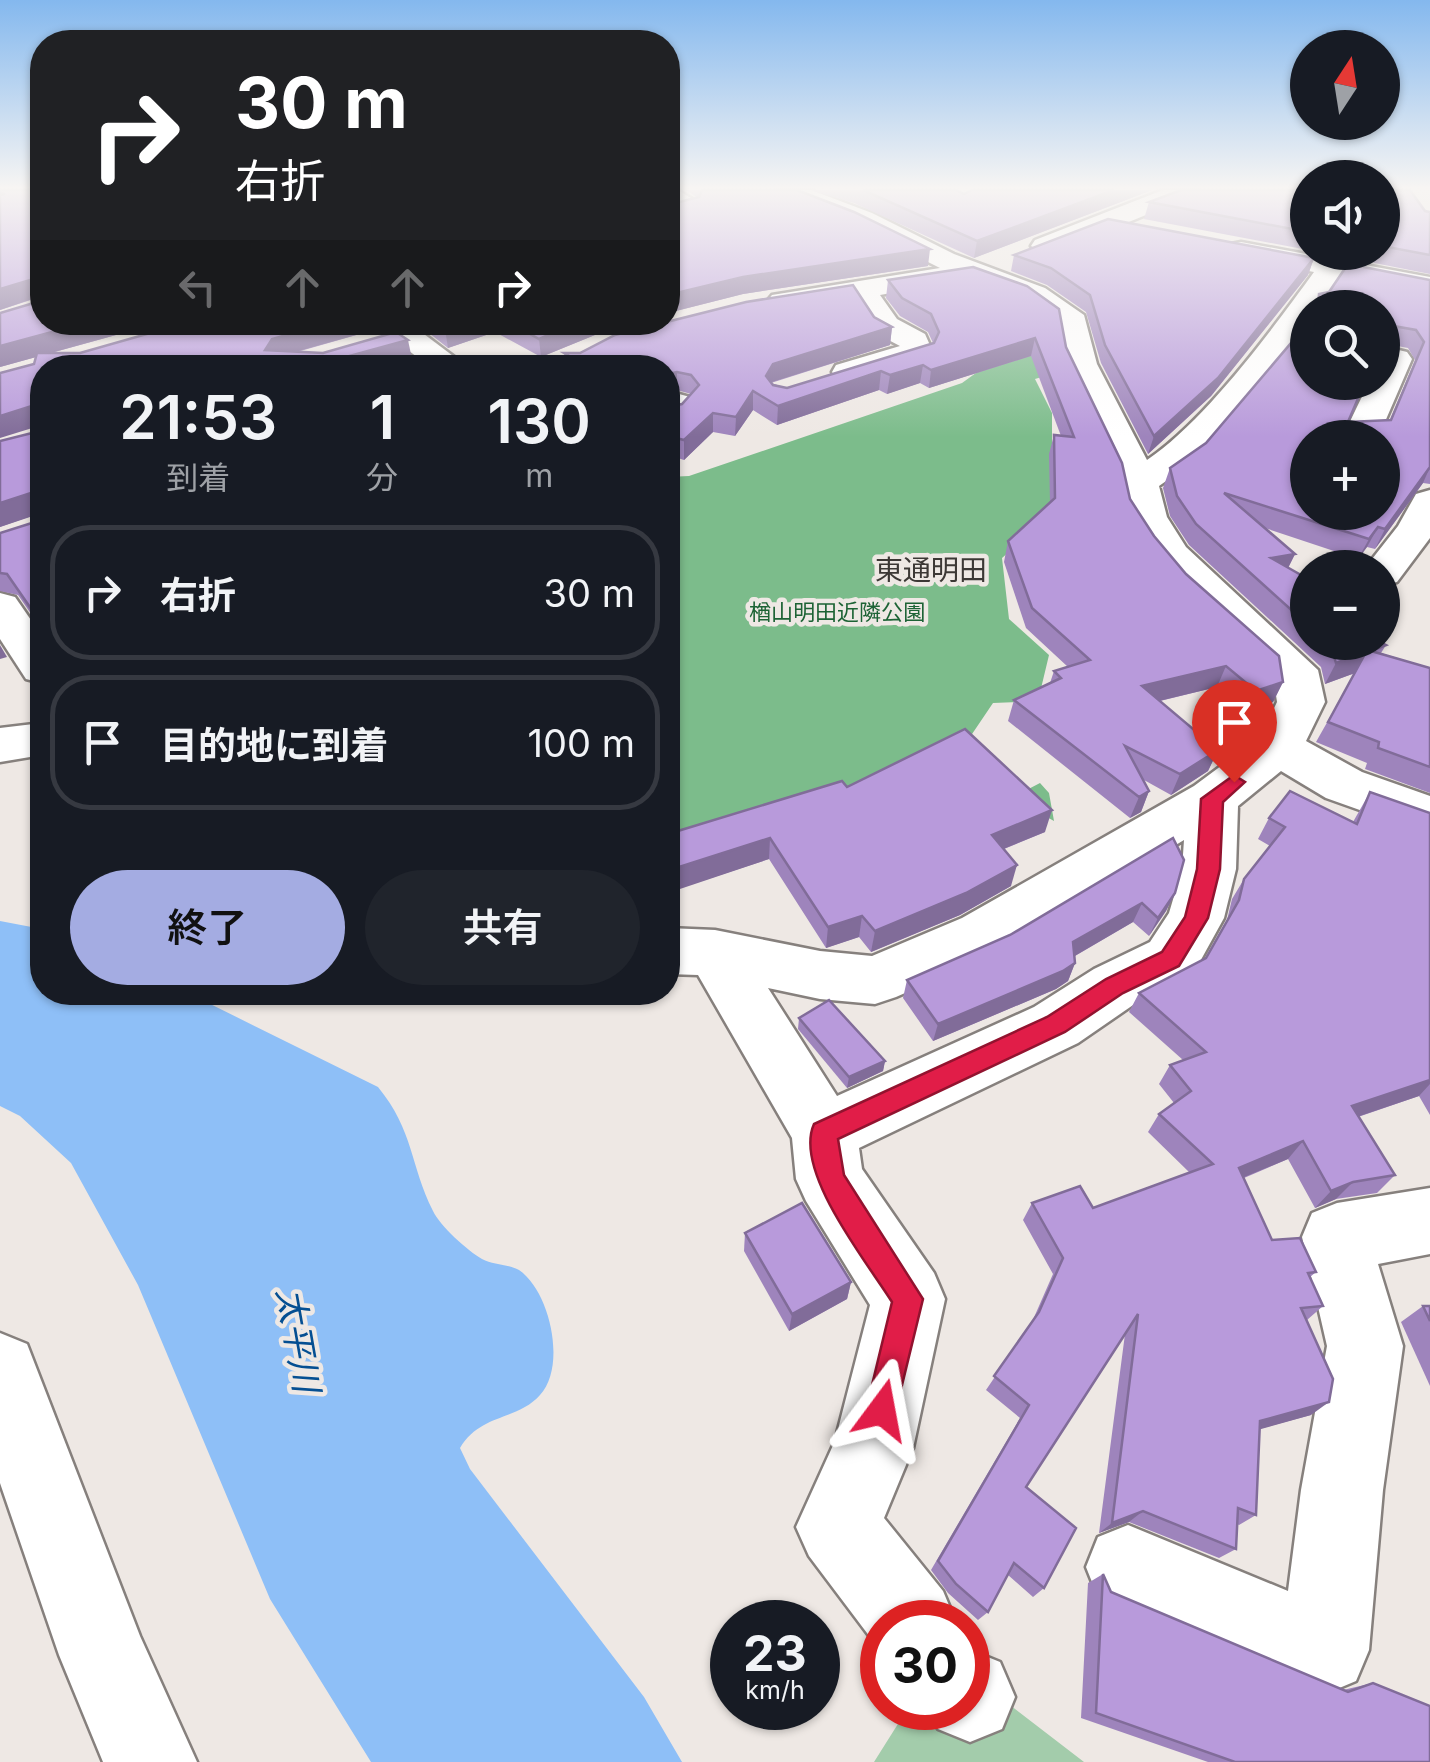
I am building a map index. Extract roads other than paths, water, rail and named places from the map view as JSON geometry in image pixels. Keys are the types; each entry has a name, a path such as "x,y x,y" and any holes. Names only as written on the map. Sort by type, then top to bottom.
{"street":[{"path":"744,307 863,292 968,272"},
{"path":"978,272 1035,294 1073,320 1082,364 1138,482 1147,517 1170,554 1196,583 1290,645"},
{"path":"1359,272 1430,286"},
{"path":"821,376 917,352 914,341 886,326 863,292"},
{"path":"388,335 427,355"},
{"path":"1138,482 1183,452 1290,342"},
{"path":"1400,550 1430,502"},
{"path":"0,606 30,651"},
{"path":"691,952 820,975 876,980 982,934 1212,799 1279,748 1301,702 1306,660"},
{"path":"0,745 30,741"},
{"path":"1279,748 1344,785 1430,816"},
{"path":"824,1133 1056,1024 1115,986 1171,959 1196,918 1209,869 1212,799"},
{"path":"691,952 824,1133 830,1179 908,1299 874,1448 838,1527 895,1600"},
{"path":"1128,1567 1325,1650 1342,1490 1366,1346 1344,1275 1338,1237 1430,1222"},
{"path":"0,1371 104,1654 150,1762"}],"water":[{"name":"太平川","path":"0,921 30,927 30,1005 212,1005 378,1087 399,1118 437,1217 476,1255 519,1270 530,1280 551,1330 552,1366 540,1395 521,1409 478,1429 460,1448 470,1469 644,1697 682,1762 371,1762 270,1599 138,1285 71,1163 20,1116 0,1106"}],"district":[{"name":"東通明田","path":"931,570"}],"park label":[{"name":"楢山明田近隣公園","path":"837,612"}]}
